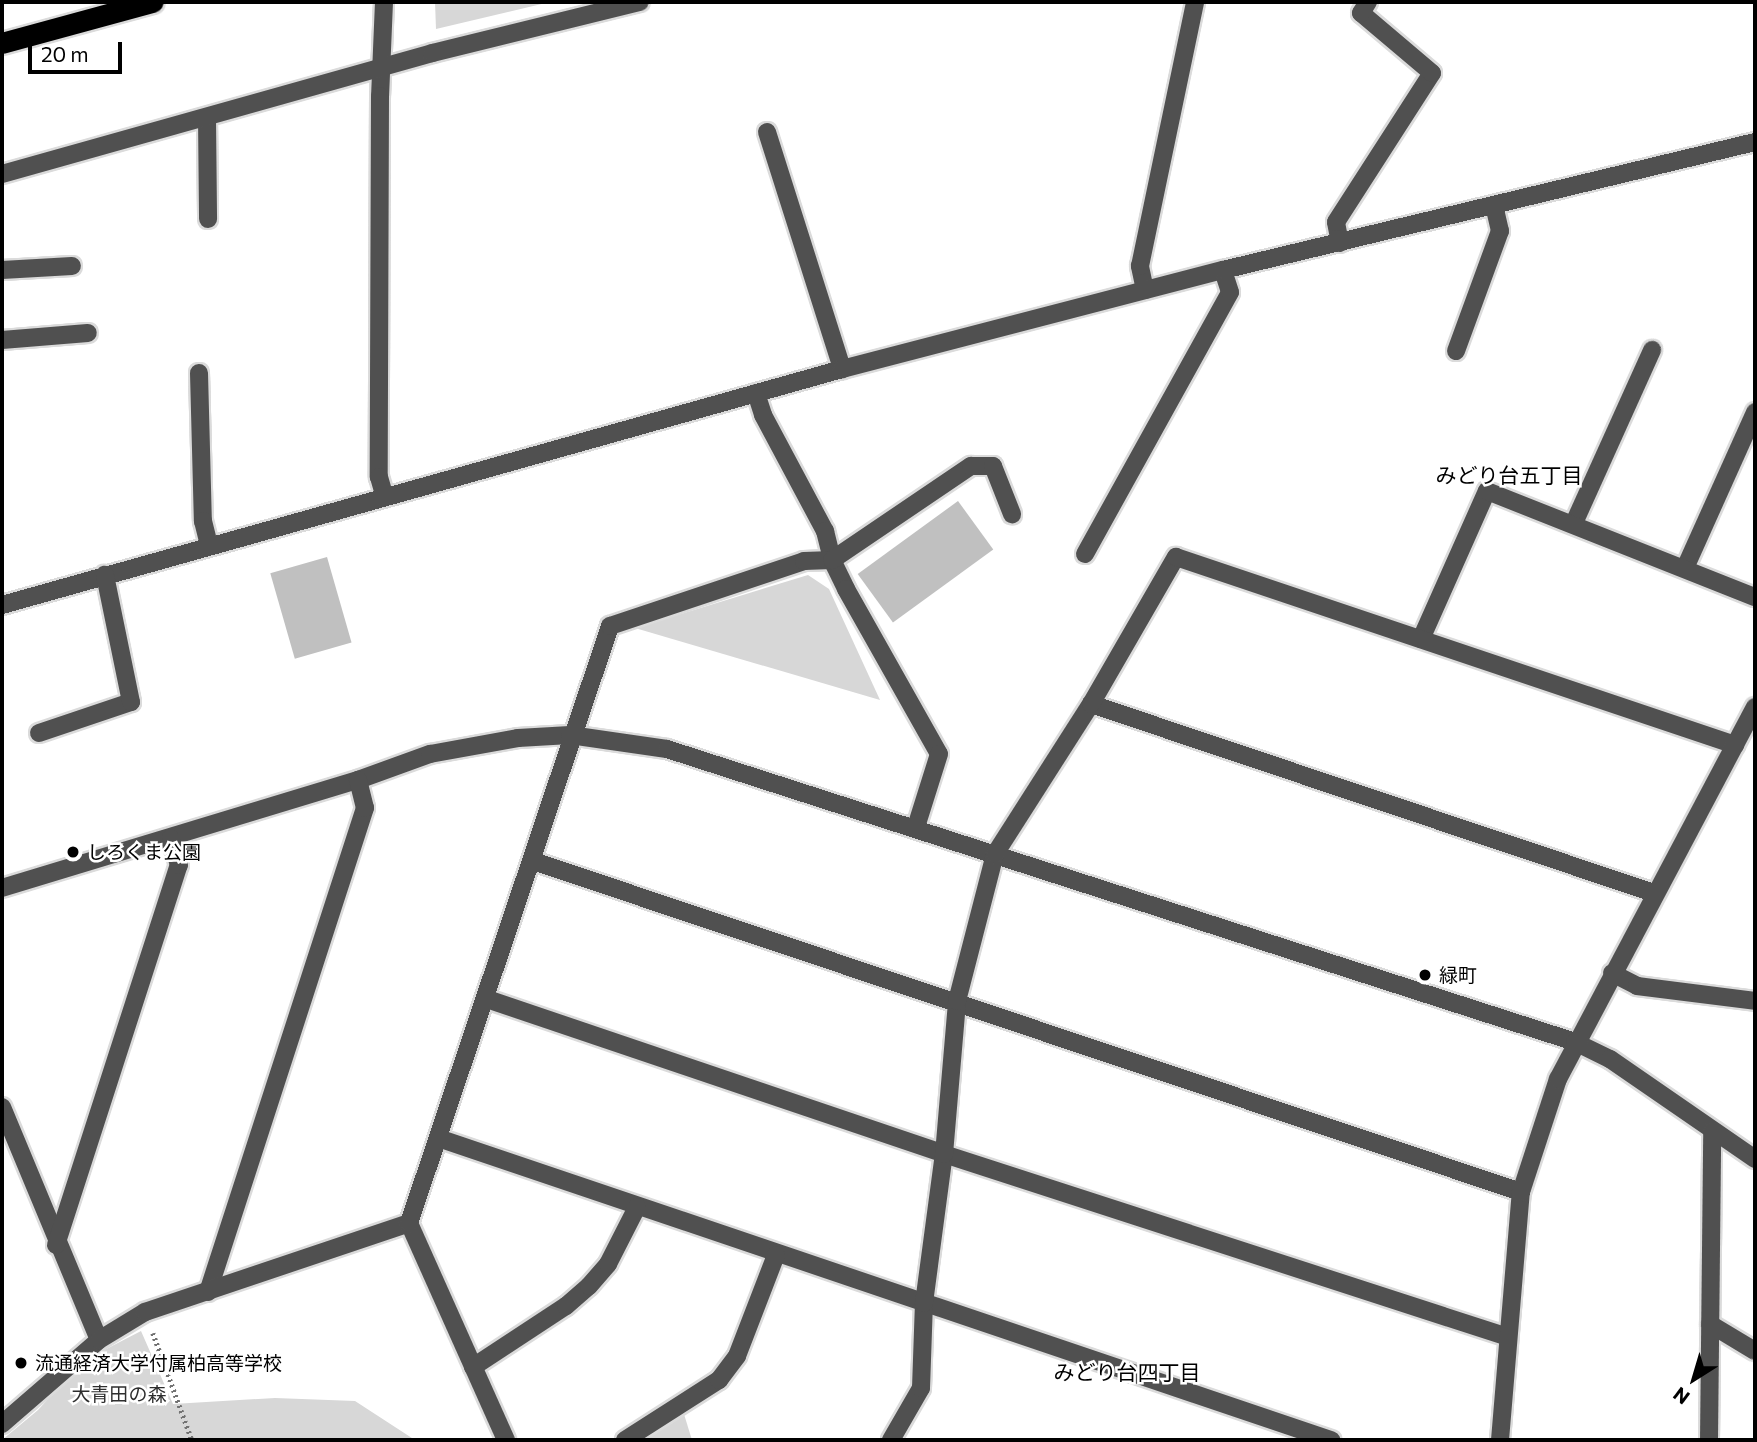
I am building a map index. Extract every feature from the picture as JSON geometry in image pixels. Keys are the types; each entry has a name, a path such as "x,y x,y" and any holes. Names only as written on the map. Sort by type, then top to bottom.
{"highway":[{"path":"2,43 152,2"}],"street":[{"path":"384,2 380,69 379,477 384,495"},
{"path":"2,174 380,69 640,2"},
{"path":"1145,290 1140,266 1195,2"},
{"path":"1340,243 1336,222 1432,73 1361,13 1368,2"},
{"path":"207,118 208,219"},
{"path":"767,131 842,369"},
{"path":"2,605 384,495 842,369 1223,270 1755,142"},
{"path":"1457,351 1500,231 1494,206"},
{"path":"2,270 72,266"},
{"path":"1085,554 1230,292 1223,270"},
{"path":"2,340 89,333"},
{"path":"1574,523 1652,350"},
{"path":"199,373 203,521 209,545"},
{"path":"756,393 762,415 825,531 831,560 939,754 916,827"},
{"path":"1685,568 1755,412"},
{"path":"506,1440 409,1223 441,1139 533,862 570,735 610,626 804,561 831,560 971,466 993,466 1012,514"},
{"path":"1421,639 1487,491 1574,523 1755,597"},
{"path":"891,1440 921,1388 924,1303 944,1154 957,1001 995,853 1091,705 1176,557 1735,745"},
{"path":"39,733 131,702 106,575"},
{"path":"1091,705 1654,893"},
{"path":"1500,1440 1521,1192 1575,1042 1755,707"},
{"path":"2,888 358,780 430,754 518,738 570,735 667,749 916,827 1575,1042 1610,1059 1755,1159"},
{"path":"208,1292 365,808 358,780"},
{"path":"57,1245 178,865 171,838"},
{"path":"533,862 957,1001 1521,1192"},
{"path":"1612,973 1637,986 1755,1001"},
{"path":"487,999 944,1154 1508,1337"},
{"path":"2,1107 57,1245 99,1340"},
{"path":"1709,1440 1712,1131"},
{"path":"441,1139 776,1255 1331,1440"},
{"path":"473,1367 566,1306 589,1286 608,1264 637,1207"},
{"path":"2,1424 99,1340 145,1312 409,1223"},
{"path":"625,1440 719,1381 737,1356 776,1255"},
{"path":"1710,1324 1755,1351"}],"path":[{"path":"145,1312 192,1440"}],"green space":[{"path":"435,2 550,2 436,29"},
{"path":"808,575 829,589 880,700 635,628"},
{"name":"大青田の森","path":"141,1331 173,1404 275,1398 355,1401 415,1440 2,1440 38,1410 83,1361"},
{"path":"683,1411 692,1440 638,1440"}],"building":[{"path":"958,501 993,550 893,622 858,574"},
{"path":"327,557 352,643 295,659 270,573"}],"place":[{"name":"しろくま公園","path":"73,852"},
{"name":"緑町","path":"1425,975"},
{"name":"流通経済大学付属柏高等学校","path":"21,1363"}],"district":[{"name":"みどり台五丁目","path":"1509,475"},
{"name":"みどり台四丁目","path":"1127,1372"}]}
